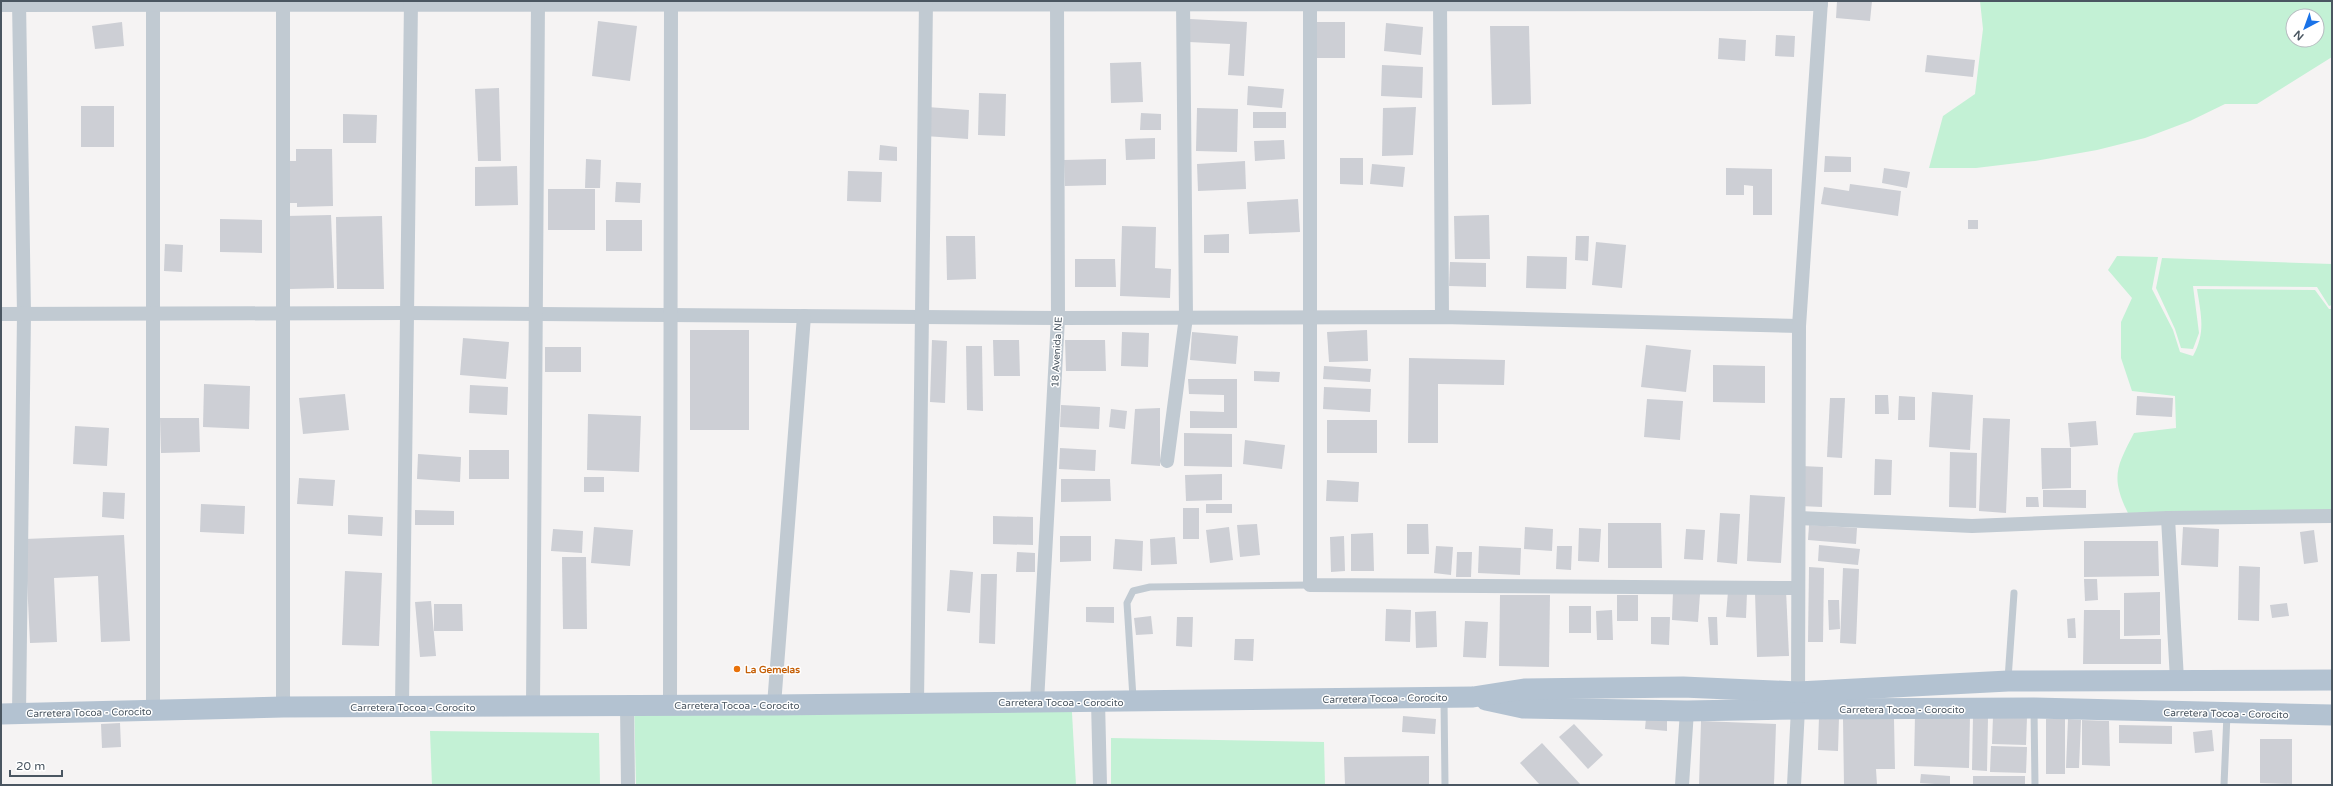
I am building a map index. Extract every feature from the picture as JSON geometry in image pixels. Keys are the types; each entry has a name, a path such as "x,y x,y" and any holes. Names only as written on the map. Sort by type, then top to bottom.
{"main road":[{"name":"Carretera Tocoa - Corocito","path":"1474,697 1523,708 1687,711 2008,681 2332,680"},
{"name":"Carretera Tocoa - Corocito","path":"10,714 283,707 670,706 1474,697 1524,689 1683,687 1798,700 2227,714 2332,715"}],"street":[{"path":"10,714 24,314 19,3"},
{"path":"1,5 19,3 1821,3 1799,326 1799,518 1797,588 1798,700 1794,785"},
{"path":"153,3 153,710"},
{"path":"282,3 283,707"},
{"path":"402,707 411,3"},
{"path":"532,706 538,3"},
{"path":"670,706 671,3"},
{"path":"917,703 926,3"},
{"name":"18 Avenida NE","path":"1037,702 1058,318 1057,3"},
{"path":"1167,461 1186,317 1183,3"},
{"path":"1310,3 1310,585 1797,588"},
{"path":"1440,3 1442,317"},
{"path":"1,314 407,312 536,315 1058,318 1186,317 1310,319 1442,317 1799,326"},
{"path":"774,705 804,316"},
{"path":"1799,518 1972,526 2168,518 2332,516"},
{"path":"2168,518 2177,680"},
{"path":"1098,701 1100,785"},
{"path":"627,706 628,785"},
{"path":"1682,785 1687,711"}],"lane":[{"path":"1133,701 1127,603 1133,591 1150,587 1310,585"},
{"path":"2008,681 2014,593"},
{"path":"1444,697 1445,785"},
{"path":"2034,708 2035,785"},
{"path":"2224,785 2227,714"}],"green space":[{"path":"1980,1 2332,1 2332,57 2257,104 2225,104 2190,121 2145,138 2097,150 2035,161 1976,168 1929,168 1943,116 1975,94 1983,29"},
{"path":"2117,256 2158,257 2152,289 2173,330 2180,352 2193,356 2200,339 2201,331 2201,315 2197,289 2315,290 2329,309 2332,309 2332,510 2128,513 2122,501 2118,481 2118,472 2123,454 2134,433 2176,428 2175,396 2132,391 2121,358 2121,322 2132,298 2108,270"},
{"path":"2162,258 2332,264 2332,305 2329,306 2317,287 2193,286 2199,333 2193,349 2181,348 2175,329 2156,288"},
{"path":"1071,695 1076,785 636,785 634,700"},
{"path":"430,731 599,733 600,785 432,785"},
{"path":"1111,738 1324,742 1325,785 1111,785"}],"building":[{"path":"1837,1 1872,1 1870,21 1836,18"},
{"path":"1190,19 1247,22 1244,76 1228,75 1230,44 1189,42"},
{"path":"598,21 637,26 630,81 592,76"},
{"path":"122,22 124,46 95,49 92,26"},
{"path":"1317,22 1345,22 1345,58 1317,58"},
{"path":"1386,23 1423,27 1421,55 1384,51"},
{"path":"1490,26 1529,26 1531,104 1492,105"},
{"path":"1776,35 1795,36 1794,57 1775,56"},
{"path":"1719,38 1746,40 1745,61 1718,59"},
{"path":"1927,55 1975,60 1973,77 1925,72"},
{"path":"1141,62 1143,102 1111,103 1110,63"},
{"path":"1382,65 1423,67 1422,98 1381,96"},
{"path":"1248,86 1284,89 1282,108 1247,105"},
{"path":"499,88 501,161 478,161 475,89"},
{"path":"979,93 1006,94 1005,136 978,135"},
{"path":"81,106 114,106 114,147 81,147"},
{"path":"927,107 969,110 968,139 925,136"},
{"path":"1416,107 1413,155 1382,156 1383,108"},
{"path":"1197,108 1238,109 1237,152 1196,151"},
{"path":"1253,112 1286,112 1286,128 1253,128"},
{"path":"1141,113 1161,114 1161,130 1140,130"},
{"path":"343,114 377,115 376,143 343,143"},
{"path":"1155,138 1155,159 1126,160 1125,139"},
{"path":"1284,140 1285,159 1255,161 1254,141"},
{"path":"880,145 897,147 897,161 879,160"},
{"path":"296,149 332,149 333,206 297,207 297,203 286,203 284,161 296,161"},
{"path":"1825,156 1851,157 1851,172 1824,172"},
{"path":"1340,158 1363,158 1363,185 1340,184"},
{"path":"586,159 601,160 600,188 585,188"},
{"path":"1106,159 1106,185 1065,186 1064,160"},
{"path":"1245,161 1246,189 1198,191 1197,164"},
{"path":"1372,164 1405,167 1403,187 1370,184"},
{"path":"517,166 518,205 475,206 475,167"},
{"path":"1726,168 1772,169 1772,215 1753,215 1753,186 1744,185 1744,195 1726,195"},
{"path":"1884,168 1910,172 1907,188 1882,183"},
{"path":"848,171 882,172 881,202 847,201"},
{"path":"616,182 641,183 640,203 615,202"},
{"path":"1850,184 1901,191 1898,216 1821,204 1824,187 1849,191"},
{"path":"548,189 595,189 595,230 548,230"},
{"path":"1298,199 1300,232 1249,234 1247,202"},
{"path":"331,215 334,288 289,289 286,216"},
{"path":"1489,215 1490,259 1455,259 1454,216"},
{"path":"382,216 384,289 337,289 336,217"},
{"path":"220,219 262,220 262,253 220,252"},
{"path":"606,220 642,220 642,251 606,251"},
{"path":"1968,220 1978,220 1978,229 1968,229"},
{"path":"1122,226 1156,227 1155,268 1171,269 1170,298 1120,296"},
{"path":"1229,234 1229,253 1204,253 1204,235"},
{"path":"946,236 975,236 976,279 947,280"},
{"path":"1576,236 1589,236 1588,261 1575,260"},
{"path":"1596,242 1626,245 1622,288 1592,285"},
{"path":"165,244 183,245 182,272 164,271"},
{"path":"1527,256 1567,257 1566,289 1526,288"},
{"path":"1075,259 1115,259 1116,287 1075,287"},
{"path":"1450,262 1486,263 1486,287 1449,286"},
{"path":"690,330 749,330 749,430 690,430"},
{"path":"1367,330 1368,361 1329,362 1327,332"},
{"path":"1122,332 1149,333 1148,367 1121,366"},
{"path":"1192,332 1238,336 1236,364 1190,360"},
{"path":"463,338 509,342 506,379 460,375"},
{"path":"932,340 947,341 945,403 930,402"},
{"path":"993,340 1019,340 1020,376 994,376"},
{"path":"1065,340 1105,340 1106,371 1066,371"},
{"path":"1646,345 1691,350 1686,392 1641,387"},
{"path":"966,346 982,346 983,411 967,410"},
{"path":"545,347 581,347 581,372 545,372"},
{"path":"1409,358 1505,360 1504,385 1438,384 1438,443 1408,443"},
{"path":"1713,365 1765,366 1765,403 1713,402"},
{"path":"1324,366 1371,369 1370,382 1323,379"},
{"path":"1254,371 1280,372 1279,382 1254,381"},
{"path":"1188,379 1237,379 1237,428 1190,428 1190,411 1224,412 1224,395 1189,394"},
{"path":"204,384 250,386 249,429 203,427"},
{"path":"470,385 508,387 507,415 469,413"},
{"path":"1324,387 1371,389 1370,412 1323,409"},
{"path":"1932,392 1973,395 1970,450 1929,447"},
{"path":"345,394 349,430 303,434 299,398"},
{"path":"1875,395 1888,395 1889,414 1875,414"},
{"path":"1899,396 1915,397 1915,420 1898,420"},
{"path":"2137,396 2173,398 2172,417 2136,415"},
{"path":"1830,398 1845,398 1842,458 1827,457"},
{"path":"1647,399 1683,401 1680,440 1644,437"},
{"path":"1061,405 1100,407 1099,429 1060,427"},
{"path":"1160,408 1160,466 1131,464 1135,409"},
{"path":"1111,409 1127,411 1125,429 1109,427"},
{"path":"588,414 641,416 639,472 587,470"},
{"path":"160,418 199,418 200,452 161,453"},
{"path":"1983,418 2010,419 2006,513 1979,511"},
{"path":"1327,420 1377,420 1377,453 1327,453"},
{"path":"2096,421 2098,445 2070,447 2068,423"},
{"path":"75,426 109,428 107,466 73,464"},
{"path":"1184,433 1232,434 1232,467 1184,466"},
{"path":"1245,440 1285,445 1282,469 1243,464"},
{"path":"1060,448 1096,450 1095,471 1059,469"},
{"path":"2041,448 2071,448 2071,488 2042,489"},
{"path":"469,450 509,450 509,479 469,479"},
{"path":"1950,452 1977,453 1976,508 1949,507"},
{"path":"418,454 461,457 460,482 417,479"},
{"path":"1875,459 1892,460 1891,495 1874,495"},
{"path":"1802,466 1823,467 1822,507 1800,506"},
{"path":"1222,474 1222,500 1186,501 1185,475"},
{"path":"584,477 604,477 604,492 584,492"},
{"path":"299,478 335,480 333,506 297,504"},
{"path":"1061,479 1110,479 1111,501 1061,502"},
{"path":"1327,480 1359,482 1358,502 1326,501"},
{"path":"2043,490 2086,490 2086,508 2043,507"},
{"path":"103,492 125,493 124,519 102,517"},
{"path":"1750,495 1785,497 1781,563 1747,561"},
{"path":"2026,497 2038,497 2039,507 2026,507"},
{"path":"201,504 245,506 244,534 200,532"},
{"path":"1206,504 1232,504 1232,513 1206,513"},
{"path":"1183,508 1199,508 1199,539 1183,539"},
{"path":"415,510 454,511 454,525 415,525"},
{"path":"1720,513 1740,514 1737,564 1717,562"},
{"path":"348,515 383,517 382,536 348,534"},
{"path":"993,516 1033,517 1033,545 993,544"},
{"path":"1608,523 1661,523 1662,568 1608,568"},
{"path":"1257,524 1260,555 1240,557 1237,525"},
{"path":"1407,524 1428,524 1429,554 1407,554"},
{"path":"1809,525 1857,528 1856,544 1808,540"},
{"path":"594,527 633,530 630,566 591,563"},
{"path":"1229,527 1233,560 1210,563 1206,530"},
{"path":"1525,527 1553,529 1552,551 1524,549"},
{"path":"2183,527 2219,529 2218,567 2181,565"},
{"path":"1579,528 1601,529 1599,562 1578,561"},
{"path":"553,529 583,531 582,553 551,551"},
{"path":"1686,529 1705,530 1703,560 1684,559"},
{"path":"2314,530 2318,562 2304,564 2300,532"},
{"path":"1373,533 1374,571 1351,571 1351,534"},
{"path":"124,535 130,641 101,642 98,576 54,578 57,642 30,643 25,539"},
{"path":"1060,536 1091,536 1091,561 1060,562"},
{"path":"1344,536 1345,571 1331,572 1330,537"},
{"path":"1175,537 1177,564 1151,565 1150,539"},
{"path":"1115,539 1143,541 1142,571 1113,569"},
{"path":"2084,541 2158,541 2159,576 2084,577"},
{"path":"1819,545 1860,549 1858,565 1818,561"},
{"path":"1436,546 1453,547 1451,575 1434,573"},
{"path":"1479,546 1521,548 1520,575 1478,573"},
{"path":"1557,546 1572,546 1571,570 1556,569"},
{"path":"1017,552 1035,553 1035,572 1016,572"},
{"path":"1457,552 1472,552 1471,577 1456,577"},
{"path":"562,557 586,557 587,629 563,629"},
{"path":"2239,566 2260,567 2259,621 2238,620"},
{"path":"1809,567 1824,568 1823,642 1808,642"},
{"path":"1843,568 1859,569 1856,644 1840,643"},
{"path":"950,570 973,572 970,613 947,611"},
{"path":"345,571 382,573 379,646 342,645"},
{"path":"981,574 997,574 995,644 979,643"},
{"path":"2084,579 2097,579 2098,600 2085,601"},
{"path":"1786,590 1789,656 1757,657 1755,592"},
{"path":"1728,591 1747,592 1746,618 1726,617"},
{"path":"1673,592 1700,594 1698,622 1672,620"},
{"path":"2160,592 2160,635 2124,636 2124,593"},
{"path":"1500,595 1550,595 1549,667 1499,666"},
{"path":"1617,595 1638,595 1638,621 1617,621"},
{"path":"1828,600 1839,600 1840,629 1829,630"},
{"path":"431,601 436,656 420,657 415,602"},
{"path":"2287,603 2289,616 2272,618 2270,605"},
{"path":"434,604 462,604 463,631 434,631"},
{"path":"1569,606 1591,606 1591,633 1569,633"},
{"path":"1086,607 1114,607 1114,623 1086,622"},
{"path":"1386,609 1411,610 1410,642 1385,641"},
{"path":"1612,610 1613,640 1597,640 1596,611"},
{"path":"2084,610 2120,610 2120,639 2161,639 2161,664 2083,664"},
{"path":"1436,611 1437,647 1416,648 1415,612"},
{"path":"1151,616 1153,634 1136,635 1134,618"},
{"path":"1177,617 1193,617 1192,647 1176,646"},
{"path":"1651,617 1670,617 1669,645 1651,644"},
{"path":"1708,617 1717,617 1718,645 1710,645"},
{"path":"2075,618 2076,638 2068,638 2067,619"},
{"path":"1465,621 1488,622 1486,658 1463,657"},
{"path":"1235,639 1254,639 1253,661 1234,660"},
{"path":"1915,715 1970,716 1969,768 1914,766"},
{"path":"1403,716 1436,719 1435,734 1402,732"},
{"path":"1819,716 1839,717 1838,751 1818,750"},
{"path":"1973,716 1988,717 1987,771 1972,770"},
{"path":"1993,716 2027,717 2026,745 1992,744"},
{"path":"1646,718 1667,719 1667,731 1645,729"},
{"path":"1843,719 1894,719 1895,769 1876,769 1877,785 1844,785"},
{"path":"2046,719 2065,719 2065,774 2046,774"},
{"path":"2068,719 2081,720 2079,768 2066,768"},
{"path":"2082,720 2109,721 2110,766 2082,765"},
{"path":"1701,721 1776,724 1774,785 1699,785"},
{"path":"120,723 121,747 102,748 101,724"},
{"path":"1574,724 1603,755 1588,769 1559,737"},
{"path":"2119,725 2172,726 2172,744 2119,743"},
{"path":"2212,730 2214,751 2195,753 2193,732"},
{"path":"2260,739 2292,739 2292,784 2260,783"},
{"path":"1542,743 1581,785 1540,785 1520,763"},
{"path":"1991,746 2027,747 2026,773 1990,772"},
{"path":"1429,756 1429,785 1345,785 1344,757"},
{"path":"1921,774 1950,776 1950,785 1920,783"},
{"path":"1973,776 2025,776 2025,785 1973,785"}],"place":[{"name":"La Gemelas","path":"737,669"}]}
